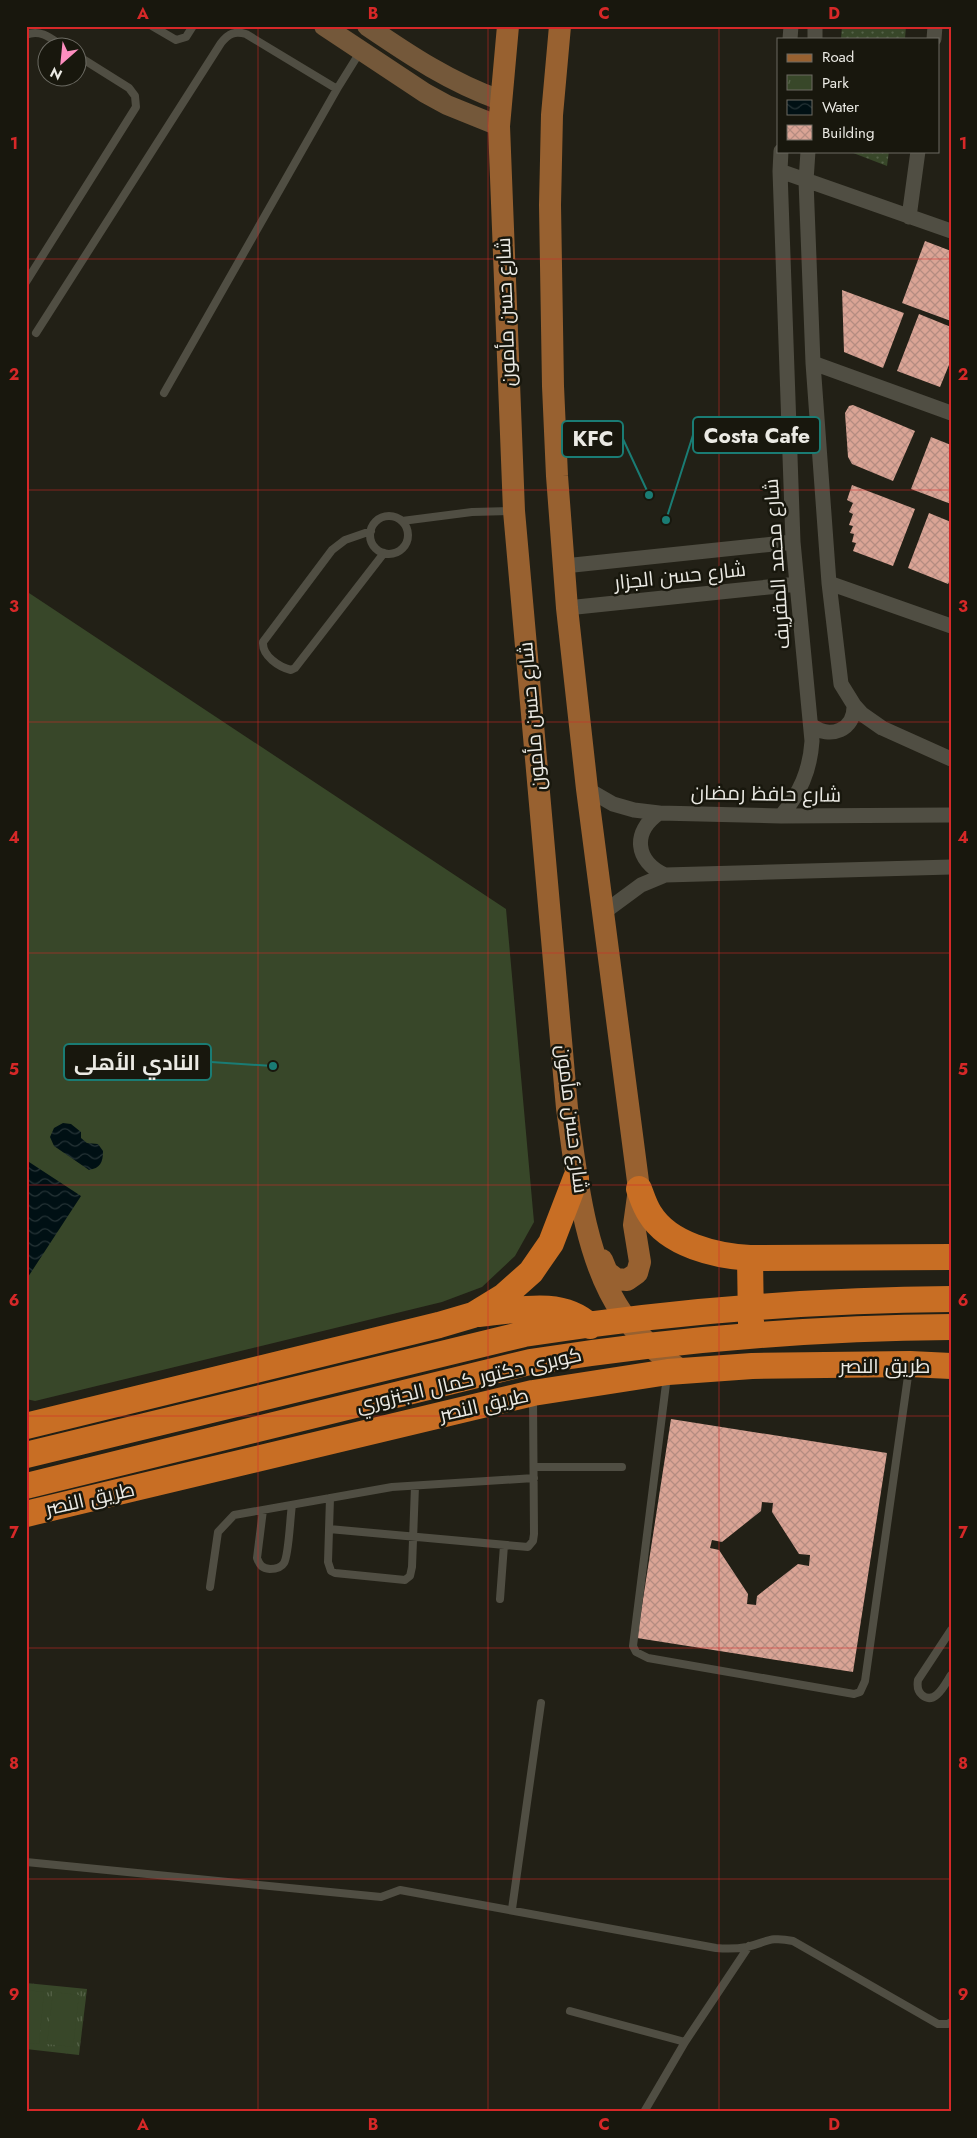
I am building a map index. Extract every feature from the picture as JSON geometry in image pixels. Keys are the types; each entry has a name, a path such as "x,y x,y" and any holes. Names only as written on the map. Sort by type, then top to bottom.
{"highway":[{"path":"473,1315 504,1296 531,1272 551,1242 576,1178"},
{"path":"639,1189 650,1214 669,1234 693,1246 721,1254 750,1258 951,1257"},
{"path":"750,1258 752,1366"},
{"name":"كوبرى دكتور كمال الجنزوري","path":"26,1455 524,1334 642,1317 742,1307 814,1302 951,1299"},
{"path":"29,1424 439,1325 473,1315 544,1309 556,1309 577,1316 596,1332 602,1344 603,1370 599,1383"},
{"name":"كوبرى دكتور كمال الجنزوري","path":"26,1486 530,1362 601,1351 744,1335 816,1330 951,1327"},
{"name":"طريق النصر","path":"26,1514 533,1393 675,1371 752,1366 910,1364 951,1366"}],"main road":[{"path":"324,26 424,93 447,105 499,126"},
{"path":"367,26 431,69 472,90 500,100"},
{"name":"شارع حسن مأمون","path":"508,26 499,126 514,511 567,1108 576,1178 602,1277 622,1314 675,1371"},
{"path":"560,26 552,115 550,286 553,386 567,608 586,789 639,1189 634,1225 640,1267 633,1277 621,1280 611,1276 590,1237"}],"street":[{"name":"شارع محمد المقريف","path":"781,152 780,171 793,542 811,725 811,750 807,774 800,789 781,816"},
{"path":"808,152 806,181 813,363 828,583 842,684 854,705 871,722 951,759"},
{"path":"910,217 918,152"},
{"path":"780,171 951,231"},
{"path":"813,363 951,413"},
{"name":"شارع حسن الجزار","path":"564,566 793,542"},
{"path":"828,583 951,626"},
{"name":"شارع حسن الجزار","path":"567,608 797,584"},
{"path":"811,725 823,733 837,732 848,725 854,712 854,705"},
{"name":"شارع حافظ رمضان","path":"586,789 613,804 634,810 659,813 781,816 951,815"},
{"path":"659,813 650,819 643,829 640,840 641,851 646,862 654,870 665,874 951,867"},
{"path":"603,913 641,885 665,874"}],"lane":[{"path":"152,26 176,40 186,37 194,26"},
{"path":"26,35 33,32 44,34 50,38"},
{"path":"36,333 221,43 228,35 237,32 246,34 338,88"},
{"path":"164,393 361,51"},
{"path":"26,282 30,269 136,107 135,96 129,88 88,62"},
{"path":"402,521 408,534 403,547 391,554 384,553 376,548 371,540 371,531 372,526 381,518 392,516 402,521 472,512 514,511"},
{"path":"371,531 345,540 332,550 267,637 263,647 266,655 286,669 291,670 295,668 384,553"},
{"path":"675,1371 633,1646 636,1652 648,1658 854,1694 860,1692 865,1681 910,1364"},
{"path":"329,1529 528,1547 533,1541 533,1393"},
{"path":"534,1467 622,1467"},
{"path":"210,1587 218,1532 234,1515 392,1487 534,1478"},
{"path":"330,1498 328,1562 331,1570 335,1573 405,1580 410,1576 415,1486"},
{"path":"263,1510 257,1558 260,1565 264,1568 275,1569 279,1568 285,1560 292,1505"},
{"path":"500,1599 504,1544"},
{"path":"951,1630 918,1680 917,1687 920,1694 926,1698 933,1698 939,1694 951,1675"},
{"path":"512,1909 541,1703"},
{"path":"26,1862 381,1897 400,1890 512,1909 716,1948 732,1949 749,1946 768,1939 779,1938 793,1941 938,2024 948,2024 951,2022"},
{"path":"644,2112 685,2042 749,1946"},
{"path":"570,2010 685,2042"}],"green space":[{"path":"842,26 906,26 905,38 841,38"},
{"path":"851,152 889,152 887,166"},
{"path":"26,591 506,909 534,1222 515,1256 482,1287 442,1302 35,1401 26,1399"},
{"path":"26,1983 87,1989 79,2055 26,2049"},
{"path":"26,1990 44,1992 39,2044 26,2043"},
{"path":"53,1992 79,1995 73,2047 47,2044"}],"water":[{"path":"63,1123 71,1124 81,1132 81,1138 87,1143 98,1144 103,1151 101,1162 96,1168 89,1170 54,1146 50,1137 54,1128"},
{"path":"26,1160 81,1196 28,1277 26,1275"}],"building":[{"path":"925,241 951,251 951,321 902,303"},
{"path":"842,290 904,313 883,368 844,352"},
{"path":"919,314 951,327 951,360 940,387 897,371"},
{"path":"853,405 915,431 893,481 852,464 848,457 845,413 849,406"},
{"path":"931,437 951,445 951,504 911,489"},
{"path":"852,485 915,509 893,566 853,551 856,543 852,542 854,534 850,533 853,526 849,525 853,514 849,512 853,503 847,500"},
{"path":"929,513 951,522 951,578 948,584 908,568"},
{"path":"671,1419 887,1453 853,1672 637,1638","holes":["762,1502 773,1503 772,1512 799,1554 810,1555 809,1566 798,1564 757,1596 756,1605 747,1604 748,1594 719,1550 710,1548 712,1540 722,1542 761,1511"]}],"place":[{"name":"KFC","path":"649,495"},
{"name":"Costa Cafe","path":"666,520"},
{"name":"النادي الأهلى","path":"273,1066"}]}
